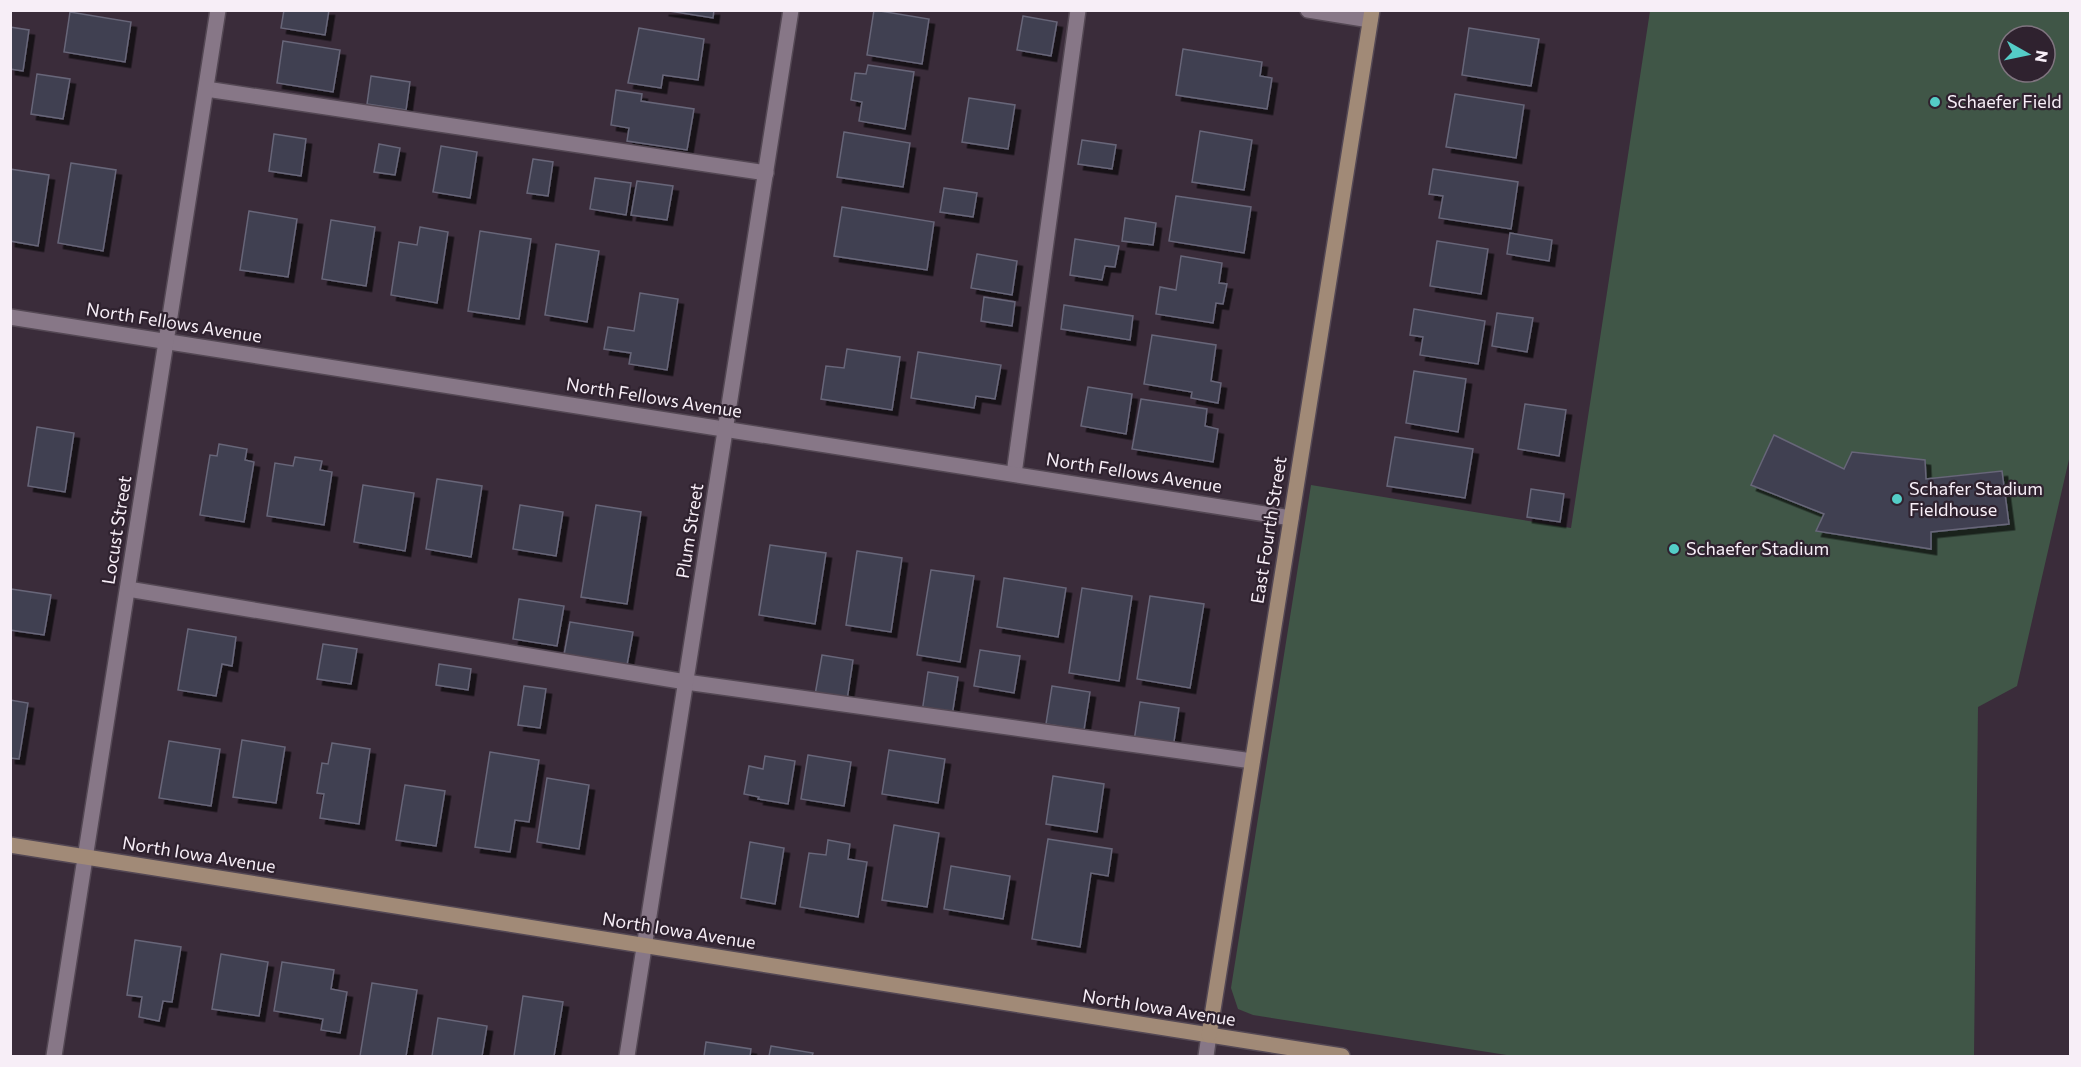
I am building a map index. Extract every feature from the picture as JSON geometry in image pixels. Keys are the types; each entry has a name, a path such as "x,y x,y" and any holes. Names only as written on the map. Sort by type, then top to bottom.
{"main road":[{"name":"East Fourth Street","path":"1209,1035 1371,15"},
{"name":"North Iowa Avenue","path":"10,845 1342,1056"}],"street":[{"name":"Locust Street","path":"54,1056 218,10"},
{"name":"Plum Street","path":"627,1056 791,10"},
{"path":"1014,474 1078,10"},
{"path":"1308,10 1371,15"},
{"path":"206,89 766,173"},
{"name":"North Fellows Avenue","path":"10,317 1291,518"},
{"path":"128,589 686,682 1252,761"},
{"name":"East Fourth Street","path":"1206,1056 1209,1035"}],"green space":[{"name":"Schaefer Stadium","path":"1650,11 2070,11 2070,455 2017,686 1978,707 1974,1056 1513,1056 1253,1015 1238,1009 1231,988 1311,485 1571,528"}],"building":[{"path":"284,10 329,10 325,35 281,28"},
{"path":"663,10 714,10 713,18"},
{"path":"874,10 929,19 922,64 867,55"},
{"path":"70,12 131,22 125,62 64,52"},
{"path":"1023,16 1057,22 1051,56 1017,50"},
{"path":"10,27 29,30 23,71 10,69"},
{"path":"639,28 704,39 698,80 663,75 661,88 628,83"},
{"path":"1469,28 1539,39 1531,86 1462,75"},
{"path":"283,41 340,50 333,92 277,83"},
{"path":"1183,49 1262,62 1260,76 1272,78 1267,109 1176,95"},
{"path":"868,65 914,72 905,129 859,121 862,102 851,100 855,73 866,74"},
{"path":"37,74 70,79 63,119 31,114"},
{"path":"371,76 410,82 406,110 367,104"},
{"path":"616,90 642,94 641,101 694,109 687,150 627,141 629,128 611,125"},
{"path":"1455,94 1524,105 1516,158 1446,147"},
{"path":"969,98 1015,105 1008,149 962,142"},
{"path":"1200,131 1252,140 1244,190 1192,182"},
{"path":"844,132 910,143 903,187 837,177"},
{"path":"274,134 306,139 301,176 269,171"},
{"path":"1082,140 1116,145 1112,169 1078,164"},
{"path":"379,144 400,148 395,175 374,172"},
{"path":"441,146 477,152 470,198 433,192"},
{"path":"533,159 553,162 548,196 527,193"},
{"path":"71,163 116,170 103,251 58,243"},
{"path":"10,169 49,175 38,246 10,241"},
{"path":"1433,169 1518,182 1511,229 1439,218 1443,196 1429,194"},
{"path":"595,178 631,183 626,215 590,209"},
{"path":"637,181 673,186 667,220 631,215"},
{"path":"944,188 977,193 973,217 940,212"},
{"path":"1176,196 1251,207 1244,253 1169,241"},
{"path":"842,207 934,222 927,270 834,256"},
{"path":"249,211 297,219 288,277 240,270"},
{"path":"1125,218 1156,223 1153,245 1122,241"},
{"path":"331,220 375,227 366,286 322,279"},
{"path":"420,227 448,232 437,303 391,295 399,242 417,245"},
{"path":"480,231 531,239 519,319 468,311"},
{"path":"1510,233 1552,240 1549,261 1507,254"},
{"path":"1075,239 1119,246 1115,267 1105,266 1102,280 1070,275"},
{"path":"1437,241 1488,249 1481,294 1430,286"},
{"path":"556,244 599,251 587,322 545,315"},
{"path":"977,254 1017,261 1012,295 971,288"},
{"path":"1181,256 1222,263 1219,283 1227,284 1223,304 1216,303 1213,323 1156,314 1160,287 1176,290"},
{"path":"640,293 678,299 667,370 629,364 631,353 604,349 608,327 634,331"},
{"path":"984,297 1015,302 1012,326 981,321"},
{"path":"1064,305 1133,316 1130,340 1061,329"},
{"path":"1414,309 1485,321 1478,364 1420,355 1423,337 1410,335"},
{"path":"1497,313 1533,318 1527,352 1492,346"},
{"path":"1152,335 1216,345 1211,381 1221,383 1218,403 1191,398 1192,392 1144,384"},
{"path":"847,349 900,357 892,410 821,399 826,366 844,368"},
{"path":"918,352 1001,365 995,399 976,396 974,408 911,398"},
{"path":"1414,371 1466,379 1458,432 1406,423"},
{"path":"1088,387 1132,394 1126,434 1081,426"},
{"path":"1141,399 1207,409 1205,426 1218,429 1213,462 1132,449"},
{"path":"1525,404 1566,410 1559,456 1518,449"},
{"path":"37,427 74,433 65,492 28,486"},
{"name":"Schafer Stadium Fieldhouse","path":"1774,435 1844,469 1852,452 1925,460 1926,479 2002,471 2009,524 1931,532 1931,549 1816,531 1824,514 1751,485"},
{"path":"1395,437 1473,449 1465,498 1387,486"},
{"path":"219,444 247,449 245,460 254,462 244,522 200,515 210,455 217,456"},
{"path":"295,457 322,461 320,470 332,472 324,525 267,516 275,463 293,466"},
{"path":"437,479 482,486 471,557 426,549"},
{"path":"363,485 414,493 405,551 354,542"},
{"path":"1531,489 1564,494 1560,522 1527,517"},
{"path":"520,505 563,512 556,556 513,549"},
{"path":"596,505 641,512 627,604 581,597"},
{"path":"770,545 826,553 815,624 759,615"},
{"path":"857,551 902,558 891,632 846,625"},
{"path":"931,570 974,576 960,662 917,655"},
{"path":"1004,578 1066,588 1058,637 997,627"},
{"path":"1082,588 1132,596 1119,681 1069,673"},
{"path":"11,589 51,595 44,635 10,630"},
{"path":"1150,596 1204,604 1190,688 1137,679"},
{"path":"519,599 564,606 557,646 513,639"},
{"path":"570,622 633,632 627,665 564,655"},
{"path":"188,629 236,637 232,666 222,664 216,696 178,690"},
{"path":"323,644 357,649 351,684 317,679"},
{"path":"980,650 1020,656 1014,693 974,686"},
{"path":"822,655 853,660 847,700 815,695"},
{"path":"439,664 471,669 468,690 436,685"},
{"path":"928,672 958,677 952,716 922,712"},
{"path":"524,686 546,689 540,728 518,725"},
{"path":"1052,686 1090,692 1084,730 1046,724"},
{"path":"10,700 28,703 19,759 10,758"},
{"path":"1140,702 1179,708 1173,748 1134,741"},
{"path":"242,740 285,747 276,803 233,797"},
{"path":"169,741 220,749 211,806 159,798"},
{"path":"332,743 370,749 359,824 320,818 324,794 317,793 322,763 328,764"},
{"path":"889,750 945,759 938,803 882,794"},
{"path":"490,752 539,760 529,822 515,820 510,852 475,847"},
{"path":"808,755 851,762 844,806 801,799"},
{"path":"765,756 795,761 788,804 744,794 749,766 763,769"},
{"path":"1053,776 1104,784 1097,832 1046,824"},
{"path":"547,778 589,785 579,849 537,842"},
{"path":"405,785 445,791 436,846 396,840"},
{"path":"894,825 939,833 927,907 882,900"},
{"path":"1048,839 1112,849 1108,876 1091,873 1080,947 1032,939"},
{"path":"828,840 850,844 848,859 867,862 858,917 800,907 809,853 826,855"},
{"path":"750,842 784,848 775,904 741,898"},
{"path":"951,866 1010,876 1003,919 944,909"},
{"path":"135,940 181,947 172,1002 163,1001 159,1021 139,1017 142,997 127,995"},
{"path":"221,954 268,962 259,1016 212,1009"},
{"path":"282,962 334,970 331,989 347,992 340,1033 321,1030 323,1019 274,1011"},
{"path":"372,983 417,990 406,1056 360,1056"},
{"path":"523,996 563,1002 554,1056 514,1056"},
{"path":"438,1018 487,1026 482,1056 432,1056"},
{"path":"706,1042 751,1049 750,1056 704,1056"},
{"path":"771,1046 813,1053 812,1056 769,1056"}],"place":[{"name":"Schaefer Field","path":"1935,102"},
{"name":"Schafer Stadium Fieldhouse","path":"1897,499"},
{"name":"Schaefer Stadium","path":"1674,549"}]}
